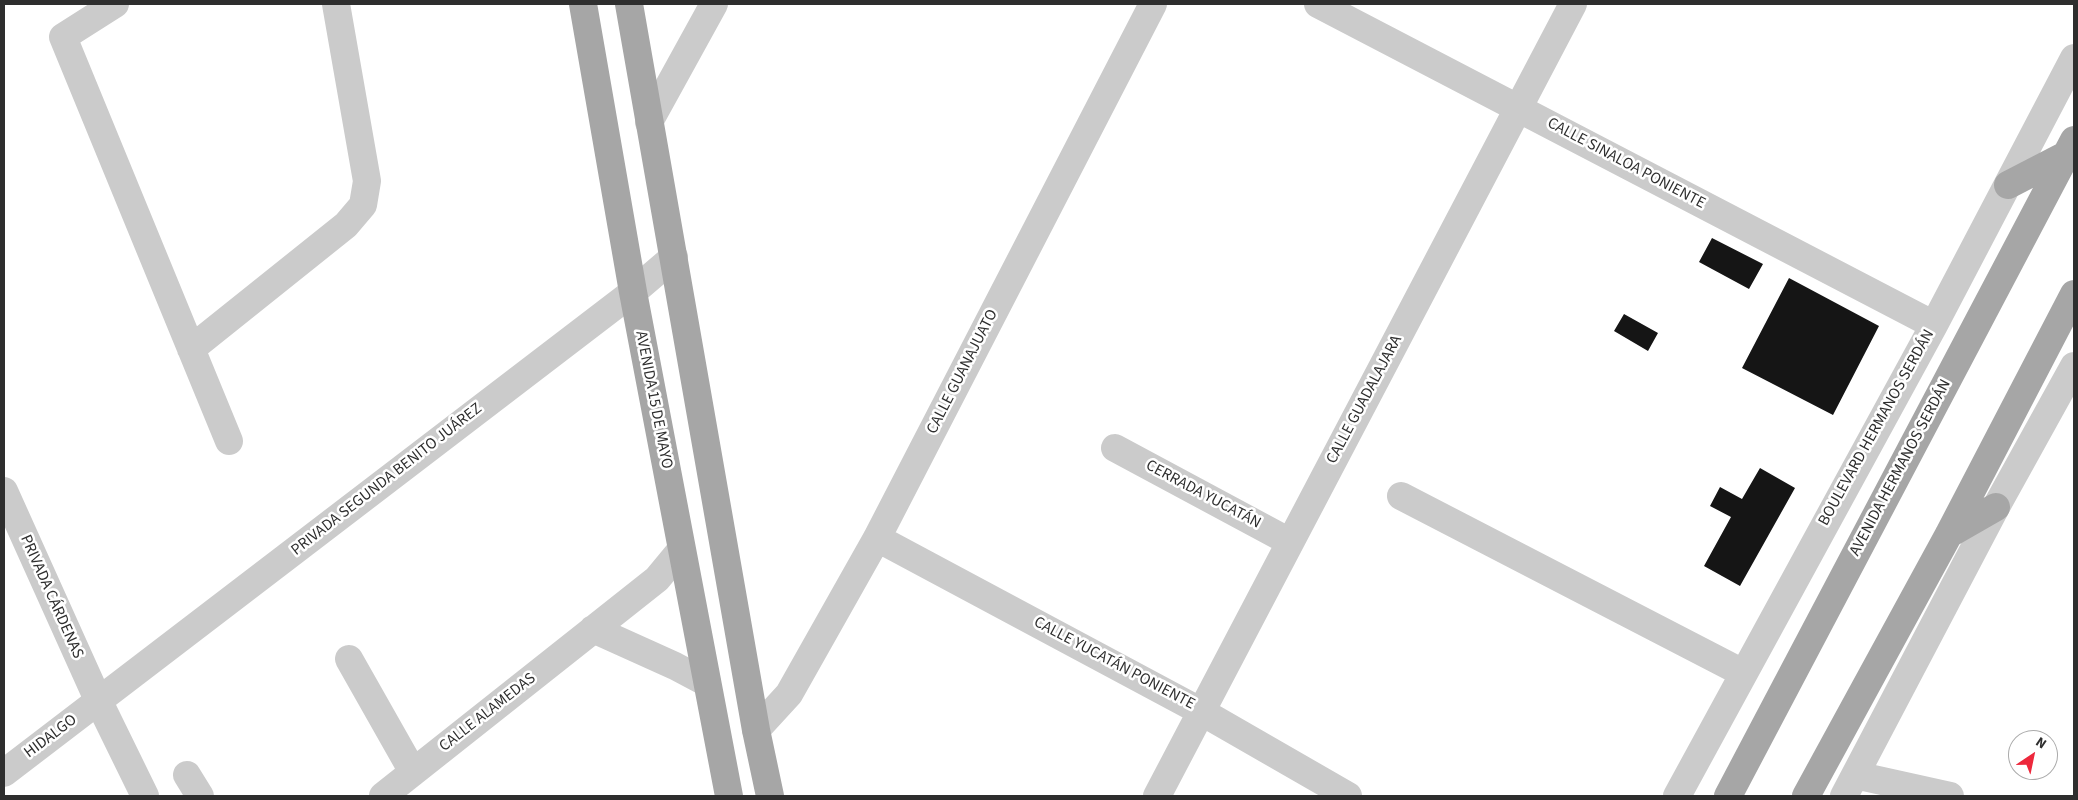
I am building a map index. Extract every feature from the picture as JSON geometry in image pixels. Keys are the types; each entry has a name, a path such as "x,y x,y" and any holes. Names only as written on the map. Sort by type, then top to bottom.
{"main road":[{"name":"AVENIDA 15 DE MAYO","path":"583,4 633,292 729,796"},
{"path":"629,4 756,730 770,796"},
{"path":"2008,185 2070,148"},
{"name":"AVENIDA HERMANOS SERDÁN","path":"1728,796 2070,148"},
{"path":"1806,796 1949,534 2074,294"},
{"path":"1949,534 1996,508"}],"street":[{"path":"115,4 63,38 229,441"},
{"path":"191,349 346,225 363,205 367,180 336,4"},
{"path":"649,122 714,4"},
{"name":"CALLE GUANAJUATO","path":"756,730 789,694 877,538 1154,4"},
{"name":"CALLE SINALOA PONIENTE","path":"1318,4 1934,325"},
{"name":"CALLE GUADALAJARA","path":"1157,796 1573,4"},
{"name":"BOULEVARD HERMANOS SERDÁN","path":"1677,796 1934,325 2074,58"},
{"name":"PRIVADA SEGUNDA BENITO JUÁREZ","path":"98,702 633,292 674,257"},
{"path":"1950,796 1849,786 1996,508 2073,372 2041,357"},
{"name":"CERRADA YUCATÁN","path":"1116,448 1290,542"},
{"name":"PRIVADA CÁRDENAS","path":"4,491 98,702 145,796"},
{"path":"1401,496 1743,673"},
{"name":"CALLE YUCATÁN PONIENTE","path":"877,538 1202,712 1348,796"},
{"name":"CALLE ALAMEDAS","path":"383,796 657,579 681,550"},
{"path":"594,629 675,666 707,683"},
{"path":"348,659 413,772"},
{"name":"HIDALGO","path":"4,773 98,702"}],"building":[{"path":"1712,238 1763,264 1749,289 1699,262"},
{"path":"1789,278 1879,326 1833,415 1742,368"},
{"path":"1624,314 1658,333 1648,351 1614,331"},
{"path":"1760,468 1795,488 1740,586 1704,566 1731,517 1710,506 1720,487 1742,499"}]}
